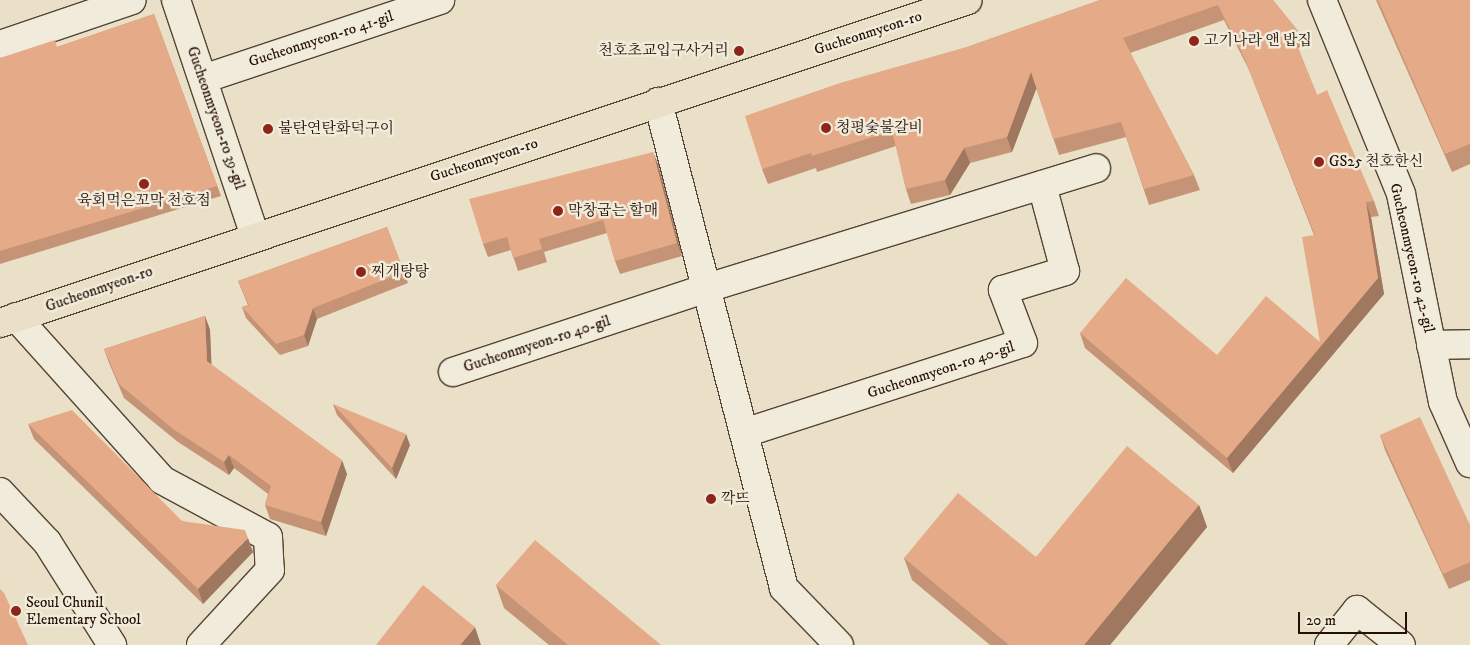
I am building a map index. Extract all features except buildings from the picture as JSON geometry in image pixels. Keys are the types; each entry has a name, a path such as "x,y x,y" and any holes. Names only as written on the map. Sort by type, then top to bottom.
{"main road":[{"name":"Gucheonmyeon-ro","path":"8,320 964,1"}],"street":[{"path":"0,45 132,0"},
{"name":"Gucheonmyeon-ro 39-gil","path":"176,0 255,236"},
{"name":"Gucheonmyeon-ro 41-gil","path":"203,78 440,0"},
{"name":"Gucheonmyeon-ro 42-gil","path":"1322,0 1401,194 1443,402 1470,463"},
{"path":"658,102 784,588 839,645"},
{"name":"Gucheonmyeon-ro 40-gil","path":"453,372 707,288 1096,168"},
{"name":"Gucheonmyeon-ro 40-gil","path":"744,433 1023,344 1004,290 1065,272 1042,185"},
{"path":"8,320 162,480 268,537 270,570 201,645"},
{"path":"1432,345 1470,344"},
{"path":"0,492 47,542 112,645"},
{"path":"1329,645 1357,610 1401,645"}],"place":[{"name":"고기나라 앤 밥집","path":"1194,41"},
{"name":"천호초교입구사거리","path":"739,51"},
{"name":"청평숯불갈비","path":"826,128"},
{"name":"불탄연탄화덕구이","path":"268,129"},
{"name":"GS25 천호한신","path":"1319,162"},
{"name":"육회먹은꼬막 천호점","path":"144,184"},
{"name":"막창굽는 할매","path":"558,211"},
{"name":"찌개탕탕","path":"361,272"},
{"name":"깍뜨","path":"711,499"},
{"name":"Seoul Chunil Elementary School","path":"16,611"}]}
